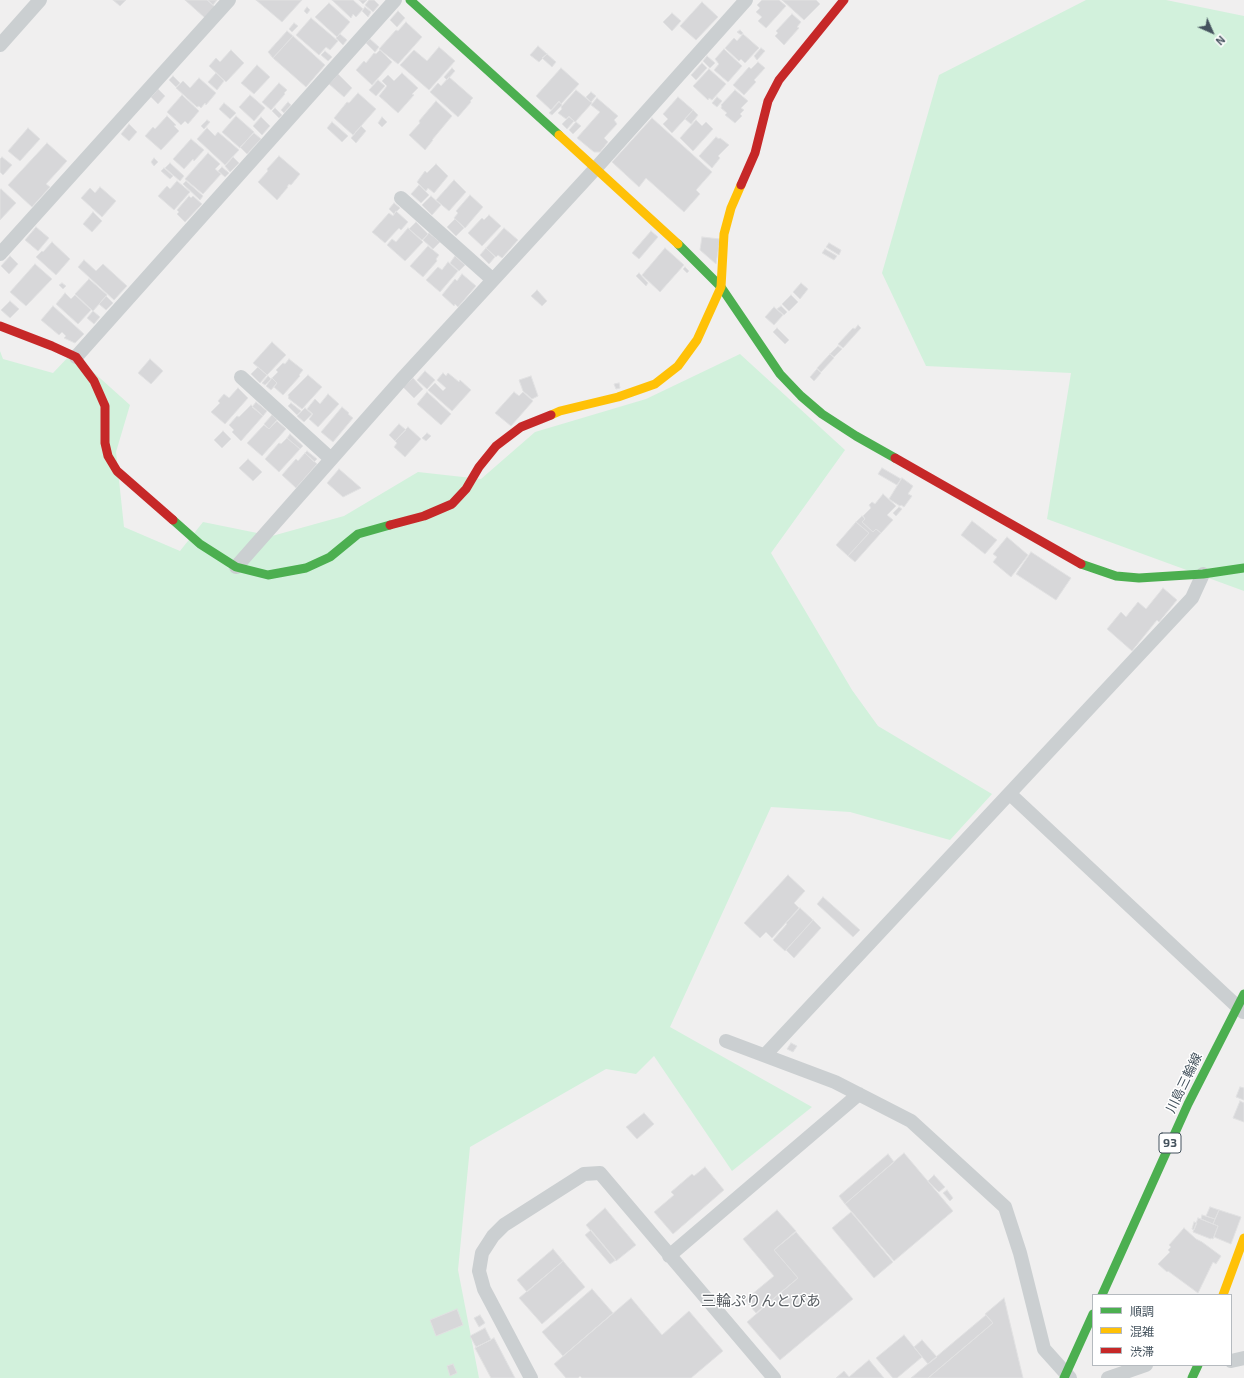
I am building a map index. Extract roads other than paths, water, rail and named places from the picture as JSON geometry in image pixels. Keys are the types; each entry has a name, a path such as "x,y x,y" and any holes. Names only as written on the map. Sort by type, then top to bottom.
{"street":[{"path":"0,45 40,0"},
{"path":"0,254 229,0"},
{"path":"76,357 395,0"},
{"path":"410,0 673,238 721,287 780,374 801,396 822,414 856,436 1078,563 1116,576 1139,578 1203,574 1244,568"},
{"path":"236,567 402,379 596,168 746,0"},
{"path":"0,326 76,357 94,381 105,406 105,443 108,456 117,472 200,544 236,567 268,575 306,568 330,557 358,534 424,516 452,504 466,489 479,466 496,446 521,427 560,411 618,397 655,384 678,366 697,340 721,287 724,234 731,208 755,153 768,101 779,80 844,0"},
{"path":"401,198 493,280"},
{"path":"241,377 332,459"},
{"path":"765,1055 1192,598 1203,574"},
{"path":"1010,794 1241,1010"},
{"name":"川島三輪線","path":"1102,1294 1188,1104 1241,1010 1244,994"},
{"path":"726,1041 835,1082 910,1121 1005,1207 1020,1253 1044,1348 1067,1377 1092,1316"},
{"path":"669,1256 859,1094"},
{"path":"530,1378 484,1289 479,1271 482,1253 493,1236 504,1225 584,1174 600,1173 774,1378"},
{"path":"1223,1294 1244,1238"},
{"path":"1108,1378 1143,1366"},
{"path":"1192,1378 1198,1366"}],"district":[{"name":"三輪ぷりんとぴあ","path":"761,1301"}]}
